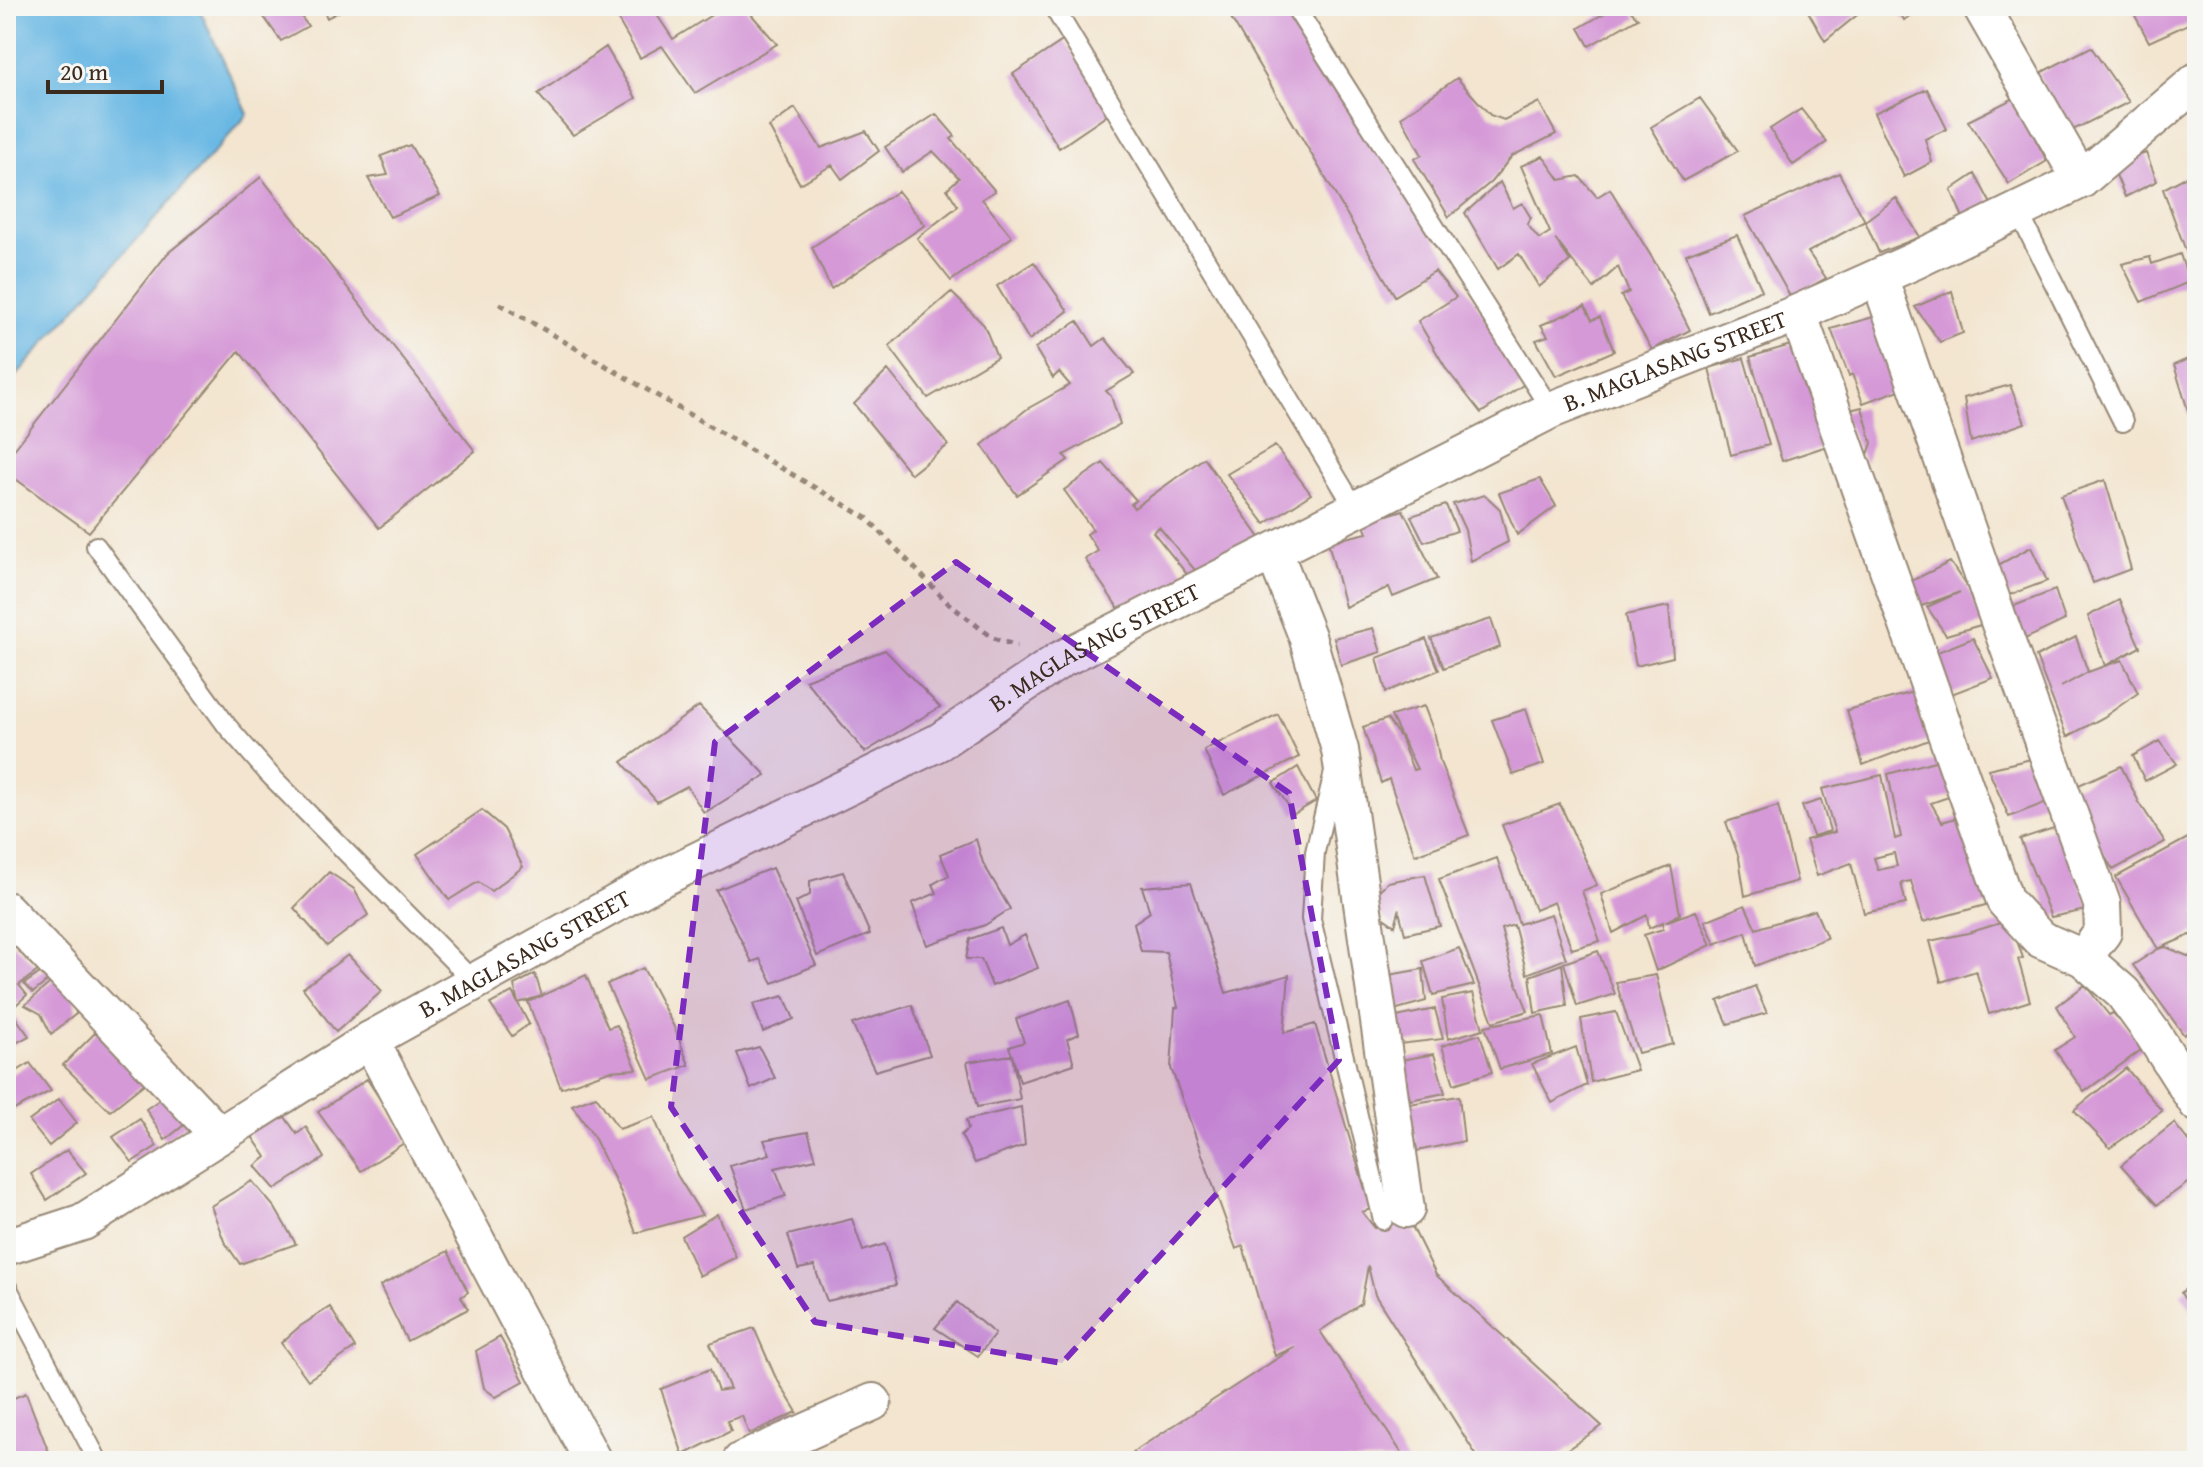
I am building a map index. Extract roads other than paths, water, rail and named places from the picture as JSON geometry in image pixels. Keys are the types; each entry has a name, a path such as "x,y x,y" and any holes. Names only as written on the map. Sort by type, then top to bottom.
{"street":[{"path":"1981,6 2081,180"},
{"name":"B. MAGLASANG STREET","path":"6,1247 83,1222 370,1040 656,881 939,742 1060,660 1355,508 1551,410 1798,313 2081,180 2197,81"},
{"path":"1879,277 2102,904 2103,932 2083,958"},
{"path":"1798,313 2005,901 2040,939 2083,958 2123,993 2197,1103"},
{"path":"1274,552 1307,636 1340,750 1395,1214"},
{"path":"6,910 219,1135"},
{"path":"370,1040 593,1461"},
{"path":"741,1461 873,1402"}],"lane":[{"path":"1053,6 1355,508"},
{"path":"1297,10 1551,410"},
{"path":"2018,211 2123,422"},
{"path":"96,546 235,736 474,982"},
{"path":"1340,750 1315,852 1311,919 1395,1214"},
{"path":"6,1285 98,1461"}],"water":[{"path":"6,6 198,6 248,114 15,377 6,367"}]}
